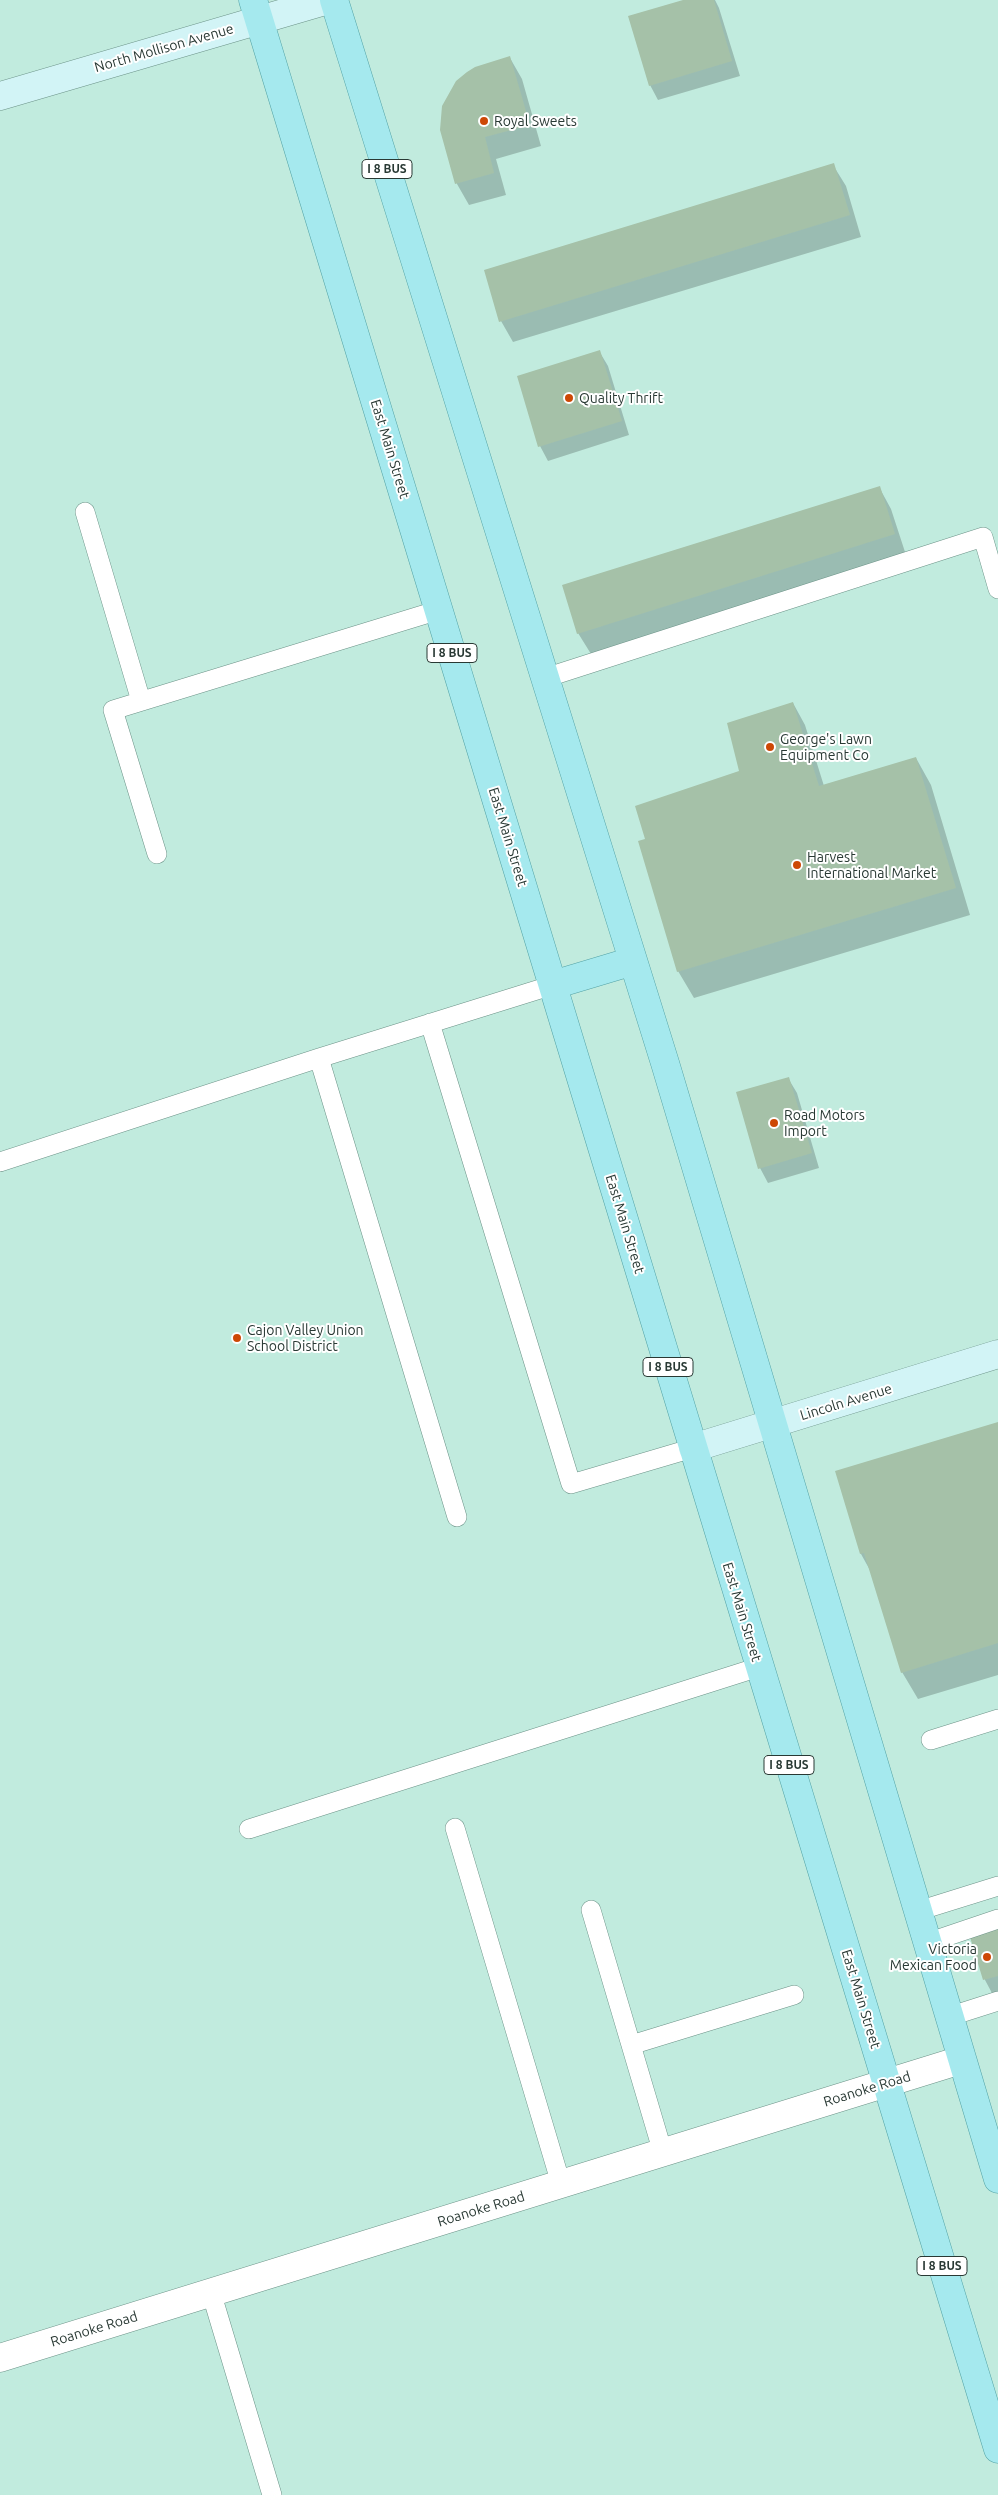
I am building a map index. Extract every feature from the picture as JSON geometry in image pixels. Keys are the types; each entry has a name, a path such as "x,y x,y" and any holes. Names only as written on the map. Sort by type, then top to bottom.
{"main road":[{"name":"North Mollison Avenue","path":"0,96 256,10 328,0"},
{"name":"I 8 BUS","path":"334,0 633,961 998,2179"},
{"name":"East Main Street","path":"256,10 759,1668 998,2448"},
{"path":"553,985 633,961"},
{"name":"Lincoln Avenue","path":"693,1448 998,1354"}],"street":[{"name":"Roanoke Road","path":"0,2358 961,2060"}],"lane":[{"path":"85,512 141,701"},
{"path":"545,678 983,536 994,560 998,589"},
{"path":"157,854 113,710 439,610"},
{"path":"0,1162 319,1058 553,985"},
{"path":"430,1023 571,1484 693,1448"},
{"path":"319,1058 457,1517"},
{"path":"249,1829 759,1668"},
{"path":"931,1740 998,1719"},
{"path":"455,1828 561,2184"},
{"path":"918,1911 998,1886"},
{"path":"591,1910 663,2152"},
{"path":"927,1943 998,1919"},
{"path":"631,2045 794,1995"},
{"path":"948,2017 998,2001"},
{"path":"211,2292 272,2495"}],"building":[{"path":"683,0 714,0 732,61 649,86 628,16"},
{"name":"Royal Sweets","path":"510,56 530,125 485,137 494,173 455,184 440,130 442,106 456,81 467,72 475,67"},
{"path":"834,163 850,215 499,322 484,270"},
{"name":"Quality Thrift","path":"600,350 622,421 538,447 517,376"},
{"path":"880,486 895,534 577,634 562,585"},
{"name":"Harvest International Market","path":"793,702 819,786 916,757 956,888 677,972 638,841 645,839 635,806 739,771 727,723"},
{"name":"Road Motors Import","path":"789,1077 812,1153 758,1169 736,1092"},
{"path":"998,1422 998,1643 901,1673 864,1553 860,1554 835,1471"},
{"name":"Victoria Mexican Food","path":"998,1912 998,1976 983,1980 970,1937"}],"place":[{"name":"Royal Sweets","path":"484,121"},
{"name":"Quality Thrift","path":"569,398"},
{"name":"George's Lawn Equipment Co","path":"770,747"},
{"name":"Harvest International Market","path":"797,865"},
{"name":"Road Motors Import","path":"774,1123"},
{"name":"Cajon Valley Union School District","path":"237,1338"},
{"name":"Victoria Mexican Food","path":"987,1957"}]}
